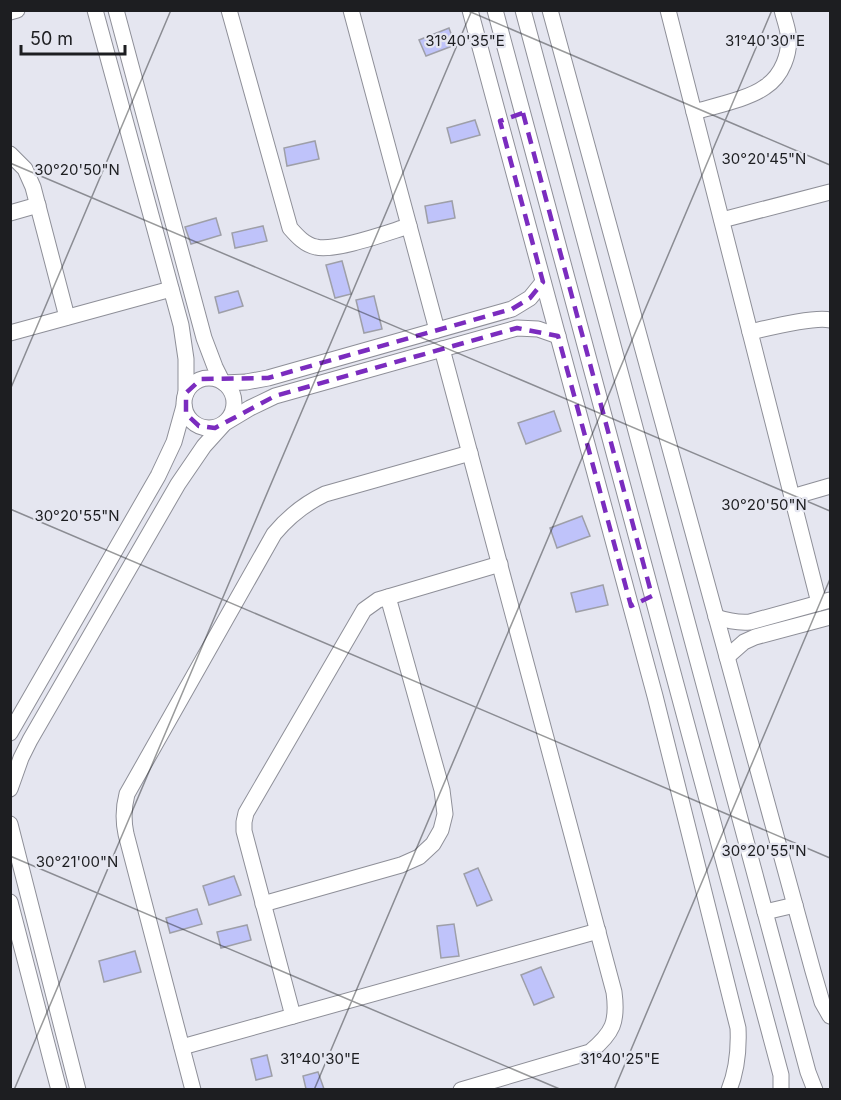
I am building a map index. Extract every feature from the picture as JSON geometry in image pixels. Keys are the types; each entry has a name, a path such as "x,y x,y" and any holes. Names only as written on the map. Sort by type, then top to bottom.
{"street":[{"path":"10,12 17,10"},
{"path":"95,10 184,342 186,414 199,426 207,429 215,428 275,396 518,328 538,329 558,336"},
{"path":"116,10 204,338 223,382"},
{"path":"229,10 290,228 301,240 309,244 316,247 333,248 409,226"},
{"path":"351,10 437,330"},
{"path":"470,10 658,707 738,1028 738,1056 729,1089"},
{"path":"495,10 778,1063 781,1089"},
{"path":"523,10 808,1072 815,1089"},
{"path":"550,10 822,1002 831,1016"},
{"path":"668,10 792,497 825,602 750,621 727,621 716,617"},
{"path":"694,112 747,96 765,87 779,73 787,55 788,45 782,10"},
{"path":"500,122 523,113"},
{"path":"10,154 25,169 33,187 67,317"},
{"path":"722,220 831,192"},
{"path":"10,213 38,205"},
{"path":"223,382 257,381 512,309 530,298 543,282"},
{"path":"10,333 171,289"},
{"path":"750,332 807,321 831,320"},
{"path":"442,349 617,1008 613,1025 604,1040 590,1052 461,1089"},
{"path":"10,733 158,476 174,442 189,387 201,379 216,378 223,382 230,388 233,395 234,410 177,484 30,740 10,789"},
{"path":"193,1089 125,828 124,807 127,795 274,534 284,522 303,505 325,494 470,453"},
{"path":"792,497 831,486"},
{"path":"293,1016 244,831 244,818 359,617 370,604 500,564"},
{"path":"631,606 652,596"},
{"path":"263,904 401,865 419,857 433,844 441,830 445,814 442,790 388,597"},
{"path":"727,657 744,642 754,637 831,617"},
{"path":"678,693 705,686"},
{"path":"10,824 78,1089"},
{"path":"10,902 59,1089"},
{"path":"765,912 795,905"},
{"path":"182,1047 598,931"}],"highlighted area":[{"path":"523,113 652,596 631,606 558,336 517,328 275,396 215,428 199,426 186,414 186,393 201,379 268,378 512,309 530,298 543,282 500,121"}],"building":[{"path":"449,28 455,45 426,56 419,40"},
{"path":"475,120 480,135 451,143 447,128"},
{"path":"315,141 319,159 287,166 284,148"},
{"path":"452,201 455,218 428,223 425,206"},
{"path":"216,218 221,235 191,244 185,227"},
{"path":"263,226 267,241 235,248 232,233"},
{"path":"342,261 351,294 335,298 326,265"},
{"path":"238,291 243,306 219,313 215,297"},
{"path":"374,296 382,329 364,333 356,300"},
{"path":"554,411 561,431 526,444 518,423"},
{"path":"582,516 590,536 557,548 550,528"},
{"path":"603,585 608,605 576,612 571,593"},
{"path":"478,868 492,900 477,906 464,874"},
{"path":"234,876 241,895 209,905 203,886"},
{"path":"197,909 202,924 170,933 166,918"},
{"path":"454,924 459,956 441,958 437,926"},
{"path":"247,925 251,940 221,948 217,932"},
{"path":"135,951 141,972 104,982 99,961"},
{"path":"541,967 554,997 534,1005 521,975"},
{"path":"267,1055 272,1076 256,1080 251,1059"},
{"path":"318,1072 324,1089 306,1089 303,1076"}]}
